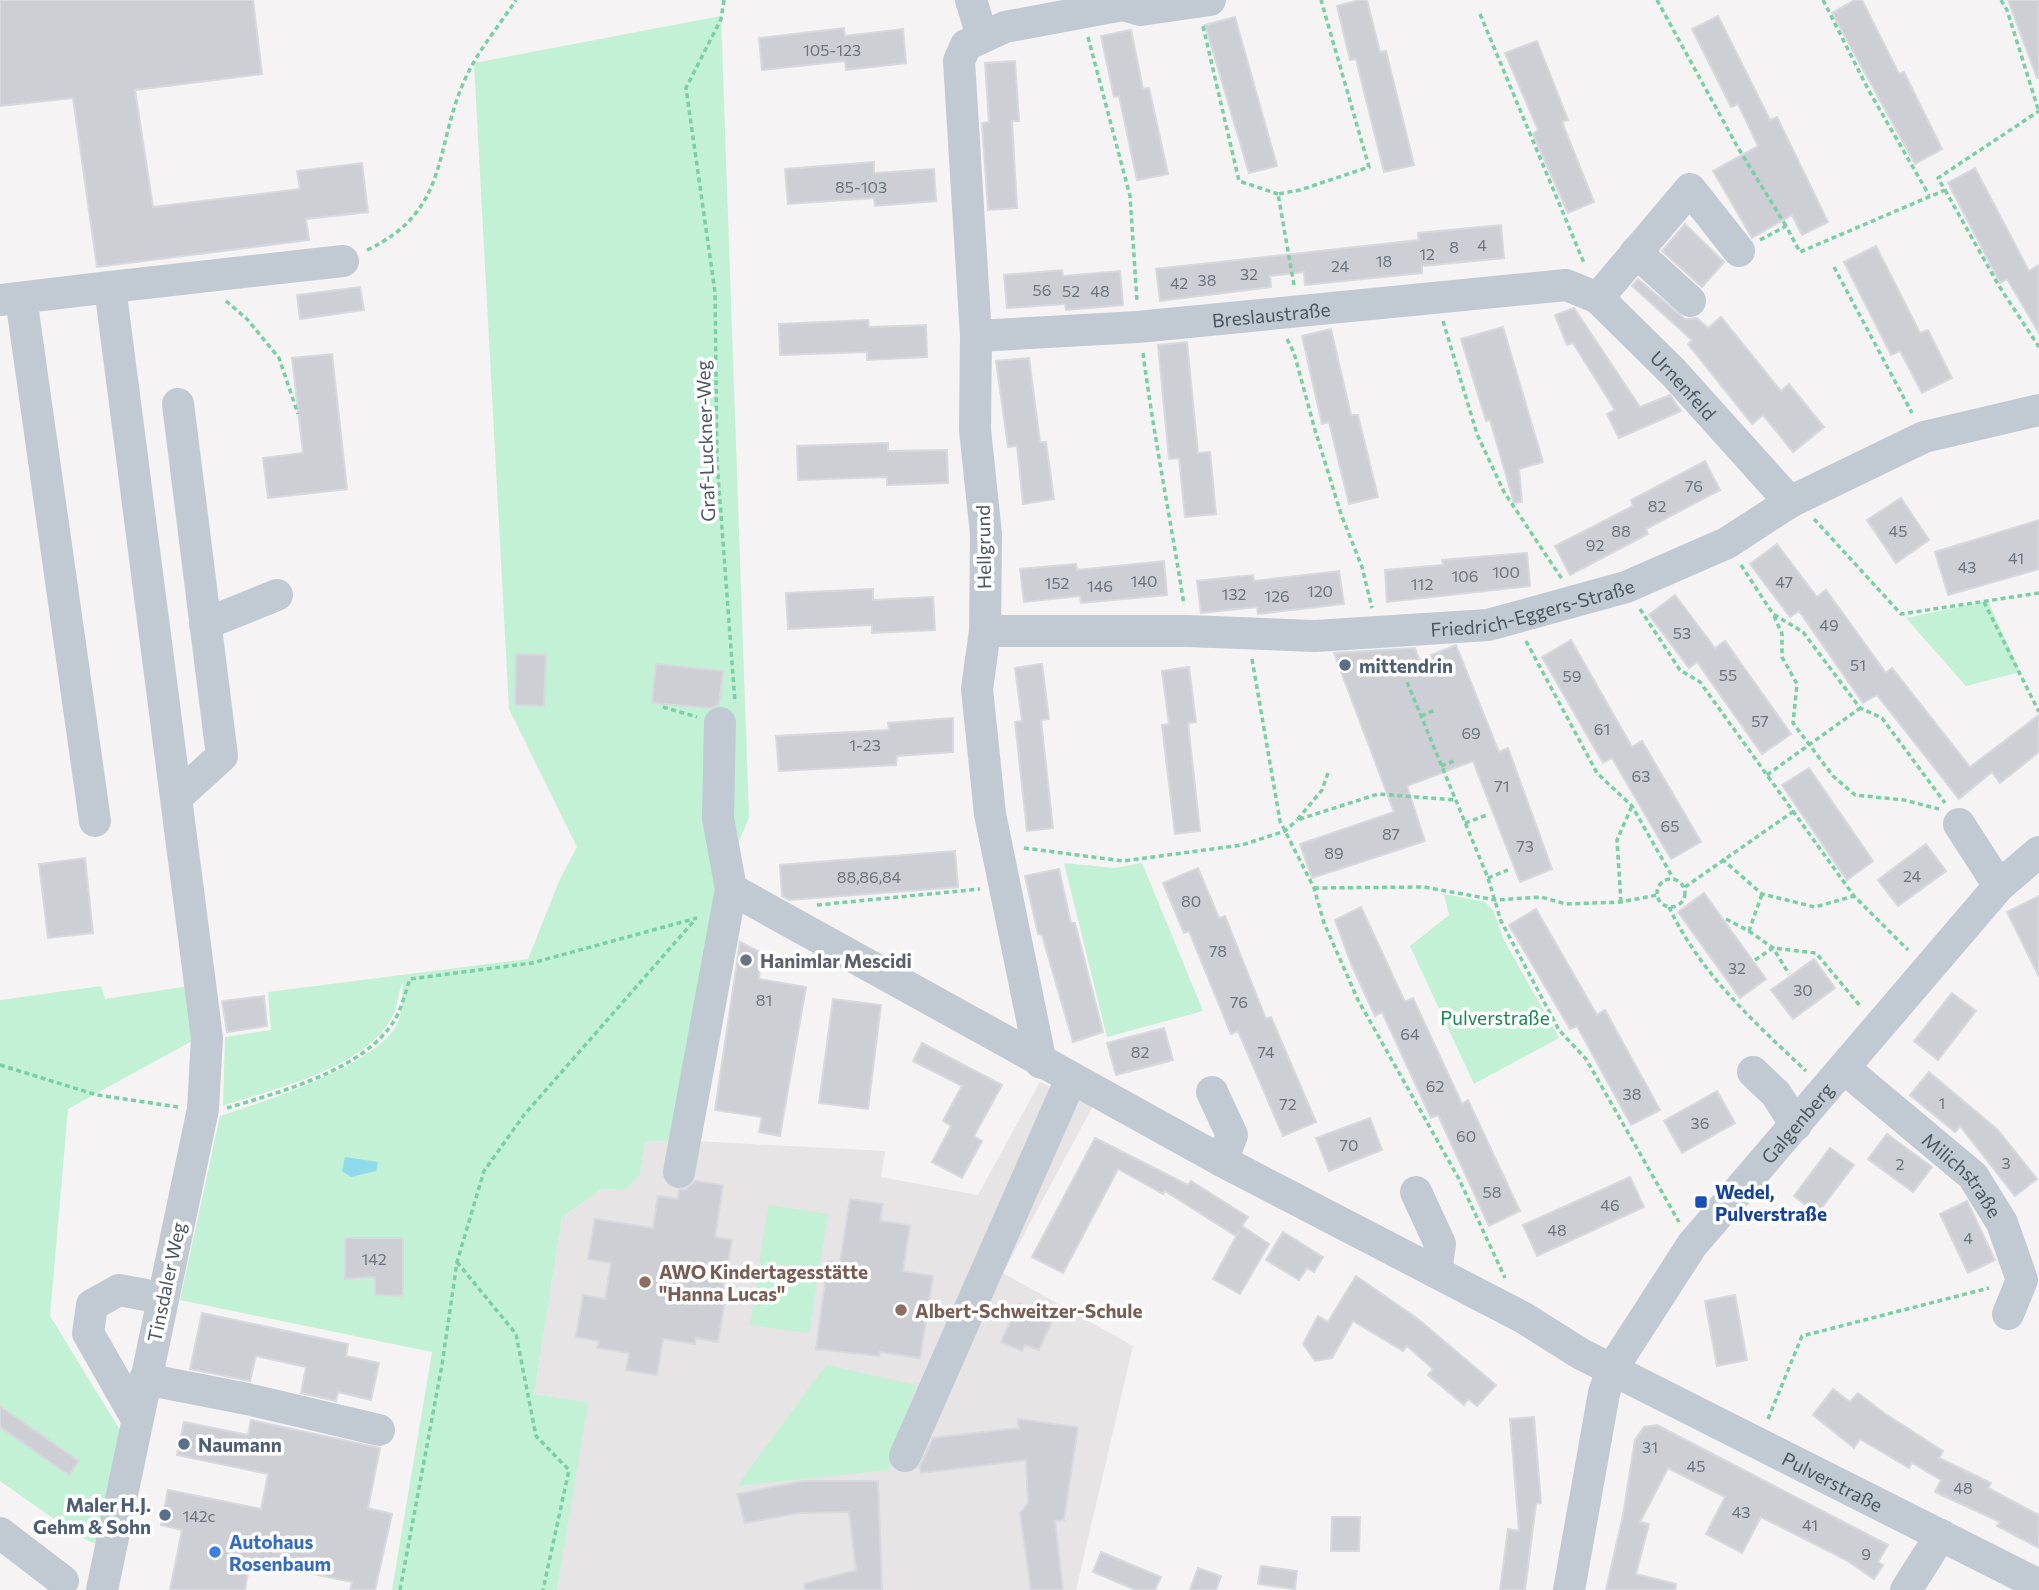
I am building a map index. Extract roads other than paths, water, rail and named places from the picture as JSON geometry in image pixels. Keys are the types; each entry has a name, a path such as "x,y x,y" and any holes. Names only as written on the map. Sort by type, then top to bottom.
{"street":[{"path":"971,0 994,31 1124,5 1142,10 1204,1"},
{"name":"Hellgrund","path":"994,31 966,46 959,61 976,336 975,430 986,534 985,631 977,689 996,844 1041,1063"},
{"path":"1598,298 1690,189 1739,251"},
{"path":"1636,253 1690,301"},
{"path":"94,821 10,299 343,261"},
{"name":"Breslaustraße","path":"976,336 1138,327 1566,285"},
{"name":"Urnenfeld","path":"1566,285 1598,298 1674,373 1787,505"},
{"name":"Tinsdaler Weg","path":"102,1590 203,1109 207,1038 200,962 110,287"},
{"path":"177,797 222,756 178,404"},
{"name":"Friedrich-Eggers-Straße","path":"985,631 1188,631 1261,636 1378,634 1462,628 1517,619 1626,587 1727,543 1787,505 1924,438 2039,410"},
{"path":"205,624 277,595"},
{"path":"679,1172 731,889 718,818 727,714"},
{"path":"1959,824 1999,886"},
{"name":"Galgenberg","path":"1569,1590 1604,1393 1612,1369 1692,1245 1999,886 2039,852"},
{"name":"Pulverstraße","path":"731,889 1041,1063 1436,1272 1612,1369 2039,1585"},
{"path":"1753,1072 1776,1094 1796,1125"},
{"path":"905,1456 1071,1079"},
{"name":"Milichstraße","path":"1835,1080 1973,1176 2002,1223 2022,1280 2008,1314"},
{"path":"1212,1093 1232,1135 1222,1161"},
{"path":"1416,1192 1440,1244 1436,1272"},
{"path":"137,1419 88,1333 92,1305 119,1290 162,1298"},
{"path":"145,1379 247,1399 379,1430"},
{"path":"0,1533 60,1586 110,1552"},
{"path":"1906,1590 1941,1535"}],"water":[{"path":"345,1157 378,1162 376,1171 351,1177 342,1171"}],"place":[{"name":"mittendrin","path":"1345,665"},
{"name":"Hanimlar Mescidi","path":"746,960"},
{"name":"Wedel, Pulverstraße","path":"1701,1202"},
{"name":"AWO Kindertagesstätte \"Hanna Lucas\"","path":"645,1282"},
{"name":"Albert-Schweitzer-Schule","path":"901,1310"},
{"name":"Naumann","path":"184,1444"},
{"name":"Maler H.J. Gehm & Sohn","path":"165,1515"},
{"name":"Autohaus Rosenbaum","path":"215,1552"}]}
